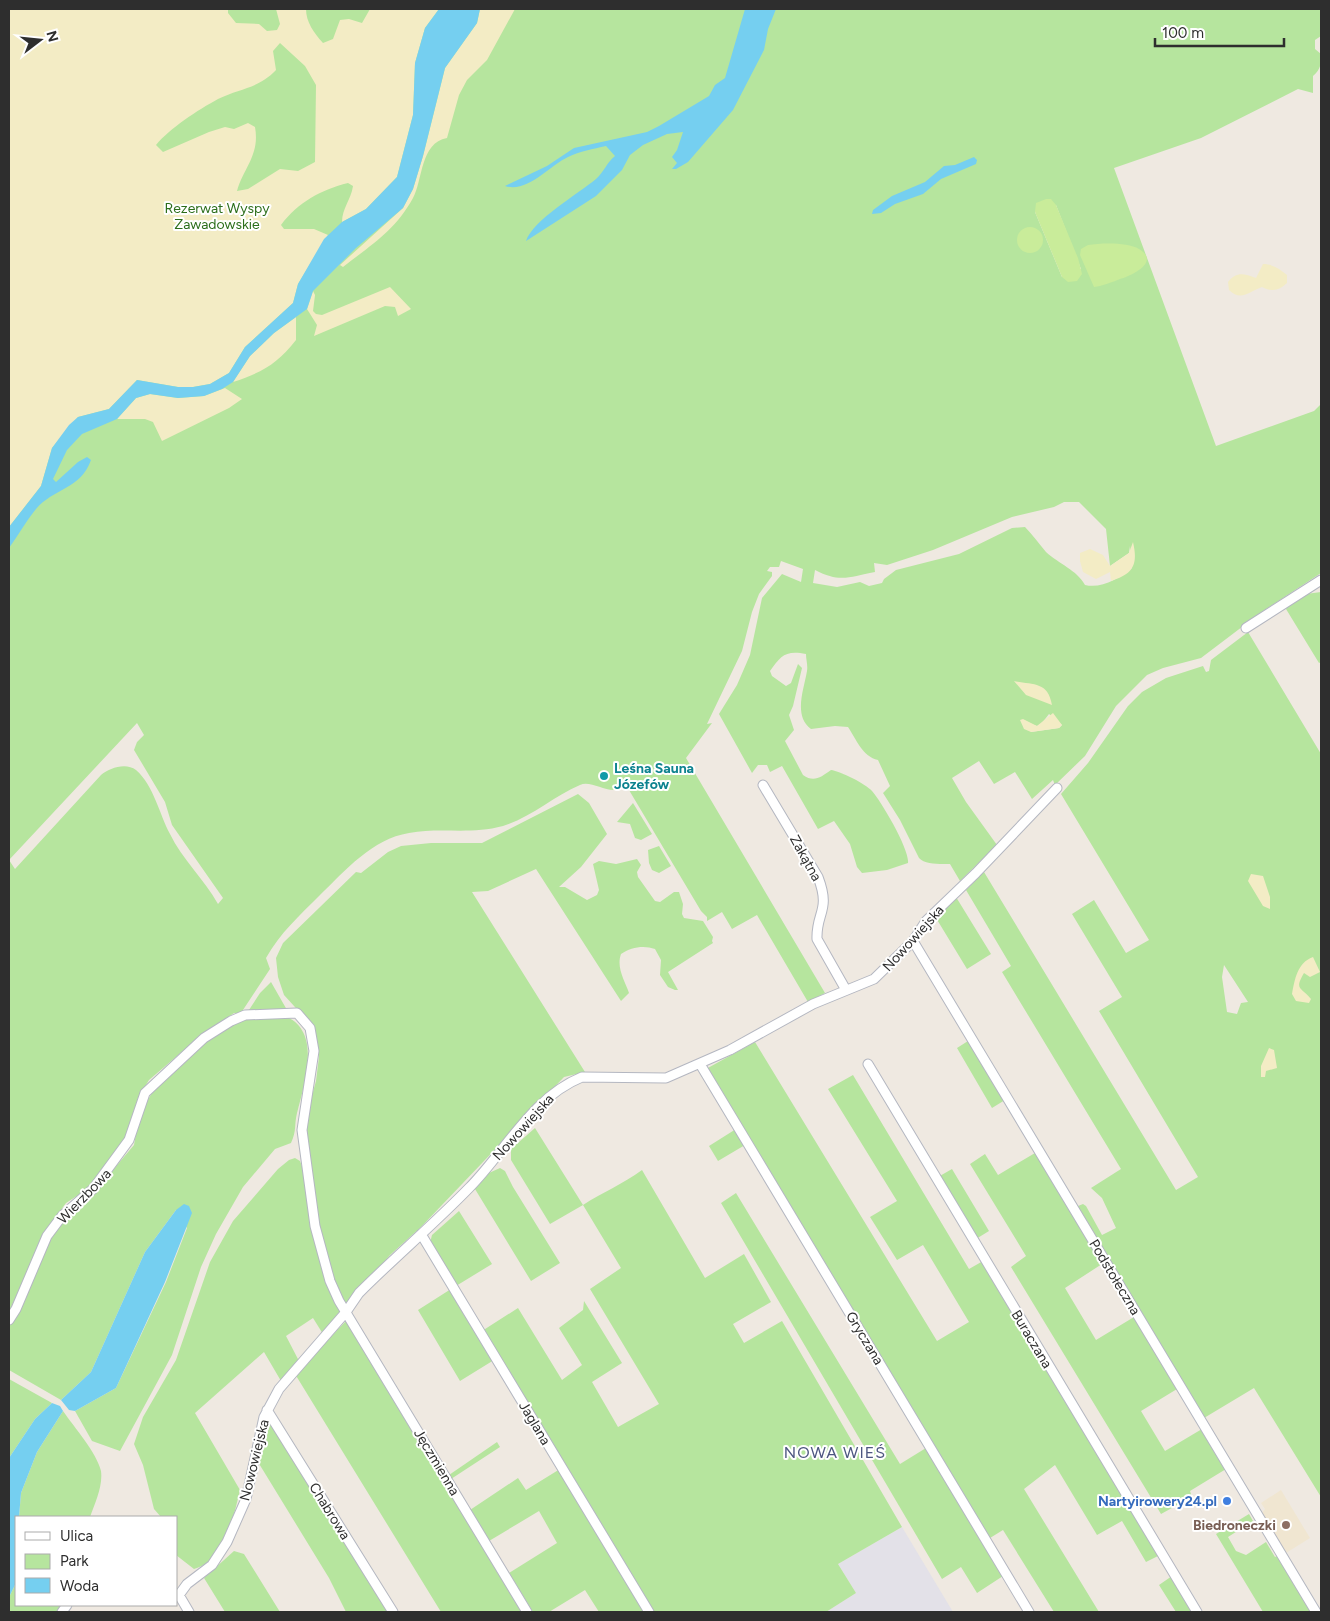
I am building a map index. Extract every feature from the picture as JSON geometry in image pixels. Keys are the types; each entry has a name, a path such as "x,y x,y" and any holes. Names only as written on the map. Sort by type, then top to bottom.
{"street":[{"path":"1246,628 1321,580"},
{"name":"Zakątna","path":"764,785 818,877 823,890 825,906 817,939 846,990"},
{"name":"Nowowiejska","path":"188,1612 180,1598 181,1590 212,1565 227,1542 246,1499 267,1410 283,1384 346,1312 360,1293 470,1187 520,1128 553,1093 569,1082 582,1078 603,1076 666,1078 730,1050 810,1006 874,979 913,941 926,921 976,873 1057,788"},
{"name":"Podstołeczna","path":"913,941 1316,1612"},
{"name":"Jęczmienna","path":"292,1012 297,1013 310,1028 314,1051 302,1130 315,1226 330,1281 346,1312 527,1612"},
{"name":"Wierzbowa","path":"9,1320 16,1309 47,1236 62,1216 93,1189 113,1165 129,1140 145,1093 204,1038 231,1021 245,1016 292,1012"},
{"name":"Gryczana","path":"700,1064 1029,1612"},
{"name":"Buraczana","path":"868,1064 1197,1612"},
{"name":"Jaglana","path":"421,1234 649,1612"},
{"name":"Chabrowa","path":"267,1410 393,1612"}],"shaded area":[{"name":"Biedroneczki","path":"1281,1490 1310,1538 1286,1553 1262,1513 1265,1509 1261,1503"},
{"path":"902,1527 953,1612 826,1612 856,1593 838,1564"}],"green space":[{"name":"Rezerwat Wyspy Zawadowskie","path":"9,9 1321,9 1321,36 1315,40 1315,49 1321,54 1321,61 1319,69 1313,76 1313,93 1298,89 1201,138 1114,168 1216,446 1314,411 1321,404 1321,573 1263,611 1201,658 1163,668 1147,675 1116,706 1085,756 1055,785 1053,780 1032,799 1015,772 994,784 979,761 952,778 966,802 997,845 960,881 950,864 929,863 919,858 900,820 883,793 890,786 878,760 864,751 848,727 835,726 811,729 806,724 802,717 801,702 807,669 806,654 793,653 784,655 770,671 772,676 786,686 791,683 798,664 802,668 789,715 794,730 785,741 803,775 814,779 831,770 853,778 872,791 900,837 908,863 887,870 862,873 857,867 850,844 834,821 818,829 782,766 770,772 767,765 758,765 752,773 719,714 737,685 750,655 762,598 782,574 801,582 803,569 781,561 779,567 770,567 767,571 772,572 772,576 759,594 752,612 742,651 707,724 712,723 686,758 825,993 808,1002 757,915 732,929 722,912 707,921 707,917 701,911 626,785 621,789 609,790 591,784 580,785 523,818 491,829 421,831 396,836 360,857 284,932 266,958 270,969 241,1013 234,1013 198,1038 149,1080 138,1098 125,1140 86,1190 66,1203 58,1214 41,1241 9,1312","holes":["1056,205 1081,269 1062,277 1035,212","1064,502 1079,502 1106,529 1110,566 1129,553 1130,546 1132,568 1116,579 1104,584 1085,585 1073,571 1046,552 1025,527 1012,528 959,554 896,570 884,579 882,583 869,586 860,582 837,587 813,583 815,570 838,578 875,572 874,563 887,565 933,550 1012,517 1054,507","1049,714 1062,725 1059,728 1031,732 1027,723 1037,726","137,723 144,735 137,742 134,750 165,802 172,825 223,898 218,904 175,843 156,800 142,776 136,770 127,766 113,768 101,775 15,869 9,860"]},
{"path":"1051,199 1056,205 1078,258 1082,274 1077,281 1068,282 1062,277 1035,212 1036,203"},
{"path":"1030,227 1039,231 1043,240 1039,249 1030,253 1021,249 1017,240 1021,231"},
{"path":"1088,245 1128,245 1139,249 1145,254 1146,263 1131,275 1094,287 1080,255 1081,249"},
{"path":"1321,592 1321,662 1319,663 1286,609 1287,606 1306,594"},
{"path":"1248,632 1321,754 1321,1497 1254,1388 1204,1418 1078,1206 1083,1204 1086,1206 1102,1235 1116,1228 1102,1198 1091,1188 1121,1169 1002,972 1011,966 966,890 984,872 1176,1190 1198,1177 1099,1011 1122,997 1072,914 1094,900 1126,953 1149,940 1061,794 1088,763 1128,706 1142,692 1166,678 1203,666 1206,672 1209,671 1211,660","holes":["1224,965 1248,1002 1241,1003 1237,1014 1227,1012 1222,977"]},
{"path":"578,794 589,803 607,834 581,867 559,887 565,887 587,900 597,895 599,890 593,864 599,861 616,864 637,859 641,865 637,872 638,877 655,901 660,902 674,892 679,892 683,904 682,914 684,918 703,921 713,937 713,943 668,972 678,990 668,987 660,975 661,960 655,949 638,947 621,954 620,969 629,993 621,1001 536,869 488,891 472,892 585,1072 564,1077 421,1227 390,1255 346,1306 337,1293 318,1222 305,1121 316,1081 319,1057 315,1029 284,995 278,977 276,958 283,943 356,872 361,873 388,852 401,846 431,843 482,843"},
{"path":"633,803 652,834 641,840 635,838 630,824 617,822"},
{"path":"659,846 671,866 659,873 652,870 649,863 648,850"},
{"path":"956,897 991,954 967,969 936,918 947,904"},
{"path":"271,982 287,1010 247,1013 260,993"},
{"path":"287,1017 298,1025 304,1035 308,1060 291,1143 275,1149 243,1187 216,1234 201,1267 172,1355 120,1451 92,1441 75,1411 116,1388 166,1282 187,1228 176,1210 145,1252 91,1372 61,1400 9,1370 9,1327 47,1246 58,1227 74,1209 91,1196 134,1145 139,1116 154,1089 193,1051 242,1018"},
{"path":"968,1041 1005,1100 992,1108 957,1048"},
{"path":"755,1042 937,1341 969,1322 923,1245 897,1260 870,1217 897,1201 828,1089 853,1075 969,1269 983,1261 1160,1555 1146,1562 1122,1521 1097,1535 1055,1465 1024,1489 1099,1612 1054,1612 1003,1530 990,1538 706,1069"},
{"path":"535,1128 583,1205 550,1224 511,1160 511,1149"},
{"path":"736,1129 745,1145 718,1161 709,1146"},
{"path":"1035,1153 1102,1264 1065,1288 1096,1340 1134,1317 1177,1389 1141,1411 1165,1451 1202,1429 1226,1469 1190,1491 1192,1497 1161,1514 1011,1267 1026,1256 970,1164 985,1154 998,1175"},
{"path":"295,1158 300,1161 304,1172 341,1313 323,1334 313,1318 286,1336 299,1361 281,1381 264,1352 195,1413 240,1490 231,1525 221,1547 214,1557 194,1569 178,1557 178,1516 160,1516 154,1509 143,1465 134,1444 143,1417 176,1360 210,1262 233,1221 278,1169 289,1160"},
{"path":"500,1168 505,1171 560,1263 531,1281 475,1189 489,1173"},
{"path":"952,1169 989,1231 976,1239 938,1177"},
{"path":"642,1170 705,1278 744,1254 771,1302 733,1324 744,1343 782,1321 902,1527 838,1564 856,1593 826,1612 652,1612 482,1331 518,1308 562,1380 582,1365 559,1328 583,1310 584,1301 622,1363 592,1382 618,1427 659,1404 590,1289 621,1268 583,1205"},
{"path":"736,1193 900,1464 926,1448 1003,1576 977,1593 961,1567 942,1579 721,1203"},
{"path":"459,1211 492,1264 456,1286 430,1243 432,1235"},
{"path":"451,1289 494,1360 460,1381 418,1310"},
{"path":"347,1320 523,1612 441,1612 295,1374"},
{"path":"9,1379 52,1403 35,1419 9,1458"},
{"path":"63,1411 90,1448 101,1471 100,1488 90,1516 19,1516 21,1493 37,1452"},
{"path":"268,1415 390,1612 346,1612 329,1578 258,1462"},
{"path":"497,1442 500,1447 451,1479 449,1475"},
{"path":"560,1469 647,1612 599,1612 585,1590 549,1612 533,1612 509,1573 557,1543 539,1511 489,1541 470,1510 518,1478 526,1490"},
{"path":"1249,1514 1253,1521 1228,1537 1236,1551 1246,1555 1266,1542 1275,1557 1277,1556 1312,1612 1263,1612 1216,1534"},
{"path":"234,1551 244,1554 280,1612 225,1612 204,1578"},
{"path":"1172,1576 1194,1612 1176,1612 1159,1585"},
{"path":"15,1585 15,1606 61,1606 58,1612 9,1612 9,1597"}],"sand":[{"path":"9,9 228,9 228,13 236,23 259,24 267,31 277,30 280,24 276,9 306,9 311,27 323,43 333,39 340,20 349,19 362,23 370,9 439,9 425,28 415,63 413,115 397,177 366,209 342,222 343,212 353,186 348,183 319,193 303,203 281,225 284,229 314,229 328,235 298,284 293,303 245,347 229,373 210,384 178,387 137,380 109,409 78,417 52,448 41,486 9,527","holes":["280,43 305,66 316,85 315,162 298,171 280,169 248,189 237,191 255,145 255,127 248,123 234,129 225,127 209,132 163,152 156,145 176,126 202,108 226,95 256,85 269,76 276,70 273,51"]},
{"path":"480,9 515,9 487,60 467,80 459,95 447,138 438,141 427,154 413,198 406,210 382,237 343,267 340,265 403,208 413,189 423,156 445,68 477,23"},
{"path":"1263,264 1273,266 1287,275 1287,283 1278,289 1269,290 1262,287 1242,295 1229,290 1228,282 1234,276 1241,274 1256,278"},
{"path":"390,287 411,309 398,316 395,307 385,306 314,336 317,325 307,309 313,291 315,295 313,311 316,314 322,315"},
{"path":"296,317 296,340 282,355 261,371 233,382 250,356 274,333"},
{"path":"225,388 242,399 229,408 162,441 153,422 145,419 117,419 136,398 150,394 178,398 204,396"},
{"path":"1133,542 1135,556 1133,567 1125,575 1111,581 1110,572 1096,579 1083,572 1080,553 1090,549 1103,555 1110,566 1129,553"},
{"path":"1014,681 1033,684 1043,688 1050,697 1052,705 1026,695"},
{"path":"1053,713 1062,725 1059,728 1031,732 1024,729 1020,720 1023,719 1037,726"},
{"path":"1251,874 1263,876 1270,897 1270,909 1263,906 1248,881"},
{"path":"1313,957 1320,972 1310,977 1304,973 1299,983 1300,988 1311,999 1309,1003 1296,1001 1292,994 1298,972 1303,963"},
{"path":"1269,1048 1274,1050 1277,1068 1266,1071 1265,1077 1261,1077 1261,1066"}],"water":[{"path":"439,9 480,9 477,23 445,68 423,156 413,189 403,208 356,248 313,291 307,309 274,333 250,356 233,382 222,389 204,396 178,398 150,394 136,398 117,419 82,434 67,450 53,479 56,482 78,462 87,457 91,460 87,470 74,483 43,502 36,509 9,548 9,527 41,486 52,448 69,425 78,417 109,409 137,380 178,387 193,387 210,384 229,373 245,347 293,303 298,284 324,239 342,222 366,209 397,177 413,115 415,63 425,28"},
{"path":"745,9 776,9 768,29 764,50 733,110 688,162 676,169 672,169 677,163 672,157 677,150 683,132 667,134 643,145 630,155 622,170 596,196 526,241 530,233 546,216 596,179 615,156 606,146 587,150 568,157 538,178 522,186 505,186 547,166 574,148 647,132 709,96 715,85 725,78"},
{"path":"974,157 977,160 976,164 941,179 923,194 895,204 881,213 872,214 873,210 892,196 925,182 944,166 955,165"},
{"path":"184,1204 189,1206 192,1213 165,1282 116,1388 75,1411 69,1410 61,1400 91,1372 145,1252 176,1210"},
{"path":"52,1403 60,1406 63,1411 37,1452 21,1493 19,1516 15,1516 15,1585 9,1597 9,1458 35,1419"}],"place":[{"name":"Leśna Sauna Józefów","path":"604,776"},
{"name":"Nartyirowery24.pl","path":"1227,1501"},
{"name":"Biedroneczki","path":"1286,1525"}],"district":[{"name":"NOWA WIEŚ","path":"835,1452"}]}
